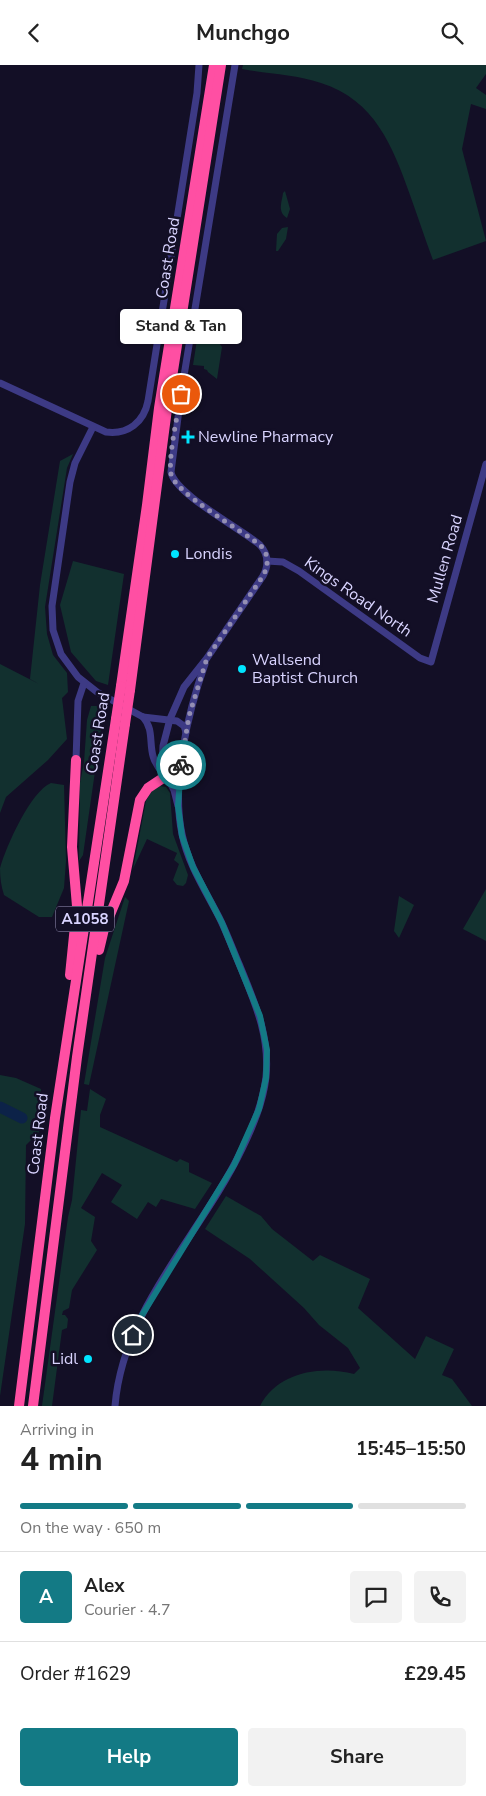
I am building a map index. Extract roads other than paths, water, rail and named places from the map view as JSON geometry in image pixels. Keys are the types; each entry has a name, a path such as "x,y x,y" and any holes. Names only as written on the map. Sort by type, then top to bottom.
{"highway":[{"name":"Coast Road","path":"33,1406 77,1057 125,724 125,688 158,408 214,65"},
{"name":"Coast Road","path":"18,1406 30,1325 55,1118 116,719 125,688 166,409 221,65"},
{"path":"55,1118 77,906 77,885 72,847 76,760"},
{"path":"77,1057 99,949 104,929 124,881 140,800 148,788 166,776"}],"street":[{"name":"Coast Road","path":"93,427 111,433 122,432 132,427 141,419 147,406 197,93 199,65"},
{"path":"166,776 162,752 170,719 184,687 207,658 263,576 267,561 266,553 260,545 191,497 178,486 173,479 171,471 172,453 236,65"},
{"path":"0,383 93,427 80,451 72,472 52,606 53,630 58,646 72,670 84,683 97,692 143,717 170,719 183,725 186,732"},
{"name":"Mullen Road","path":"431,662 486,464"},
{"name":"Kings Road North","path":"267,561 283,562 299,571 420,658 431,662"},
{"path":"166,776 178,766 192,704 207,658"},
{"path":"76,760 78,701 84,683"},
{"path":"115,1406 123,1361 136,1325 234,1165 259,1109 266,1078 267,1050 260,1016 222,923 193,867 182,836 174,790 153,759 150,729 143,717"},
{"path":"178,806 184,743"}],"waterway":[{"path":"0,1107 22,1118"}],"place":[{"name":"Stand & Tan","path":"181,394"},
{"name":"Newline Pharmacy","path":"188,437"},
{"name":"Londis","path":"175,554"},
{"name":"Wallsend Baptist Church","path":"242,669"},
{"name":"Lidl","path":"88,1359"}]}
